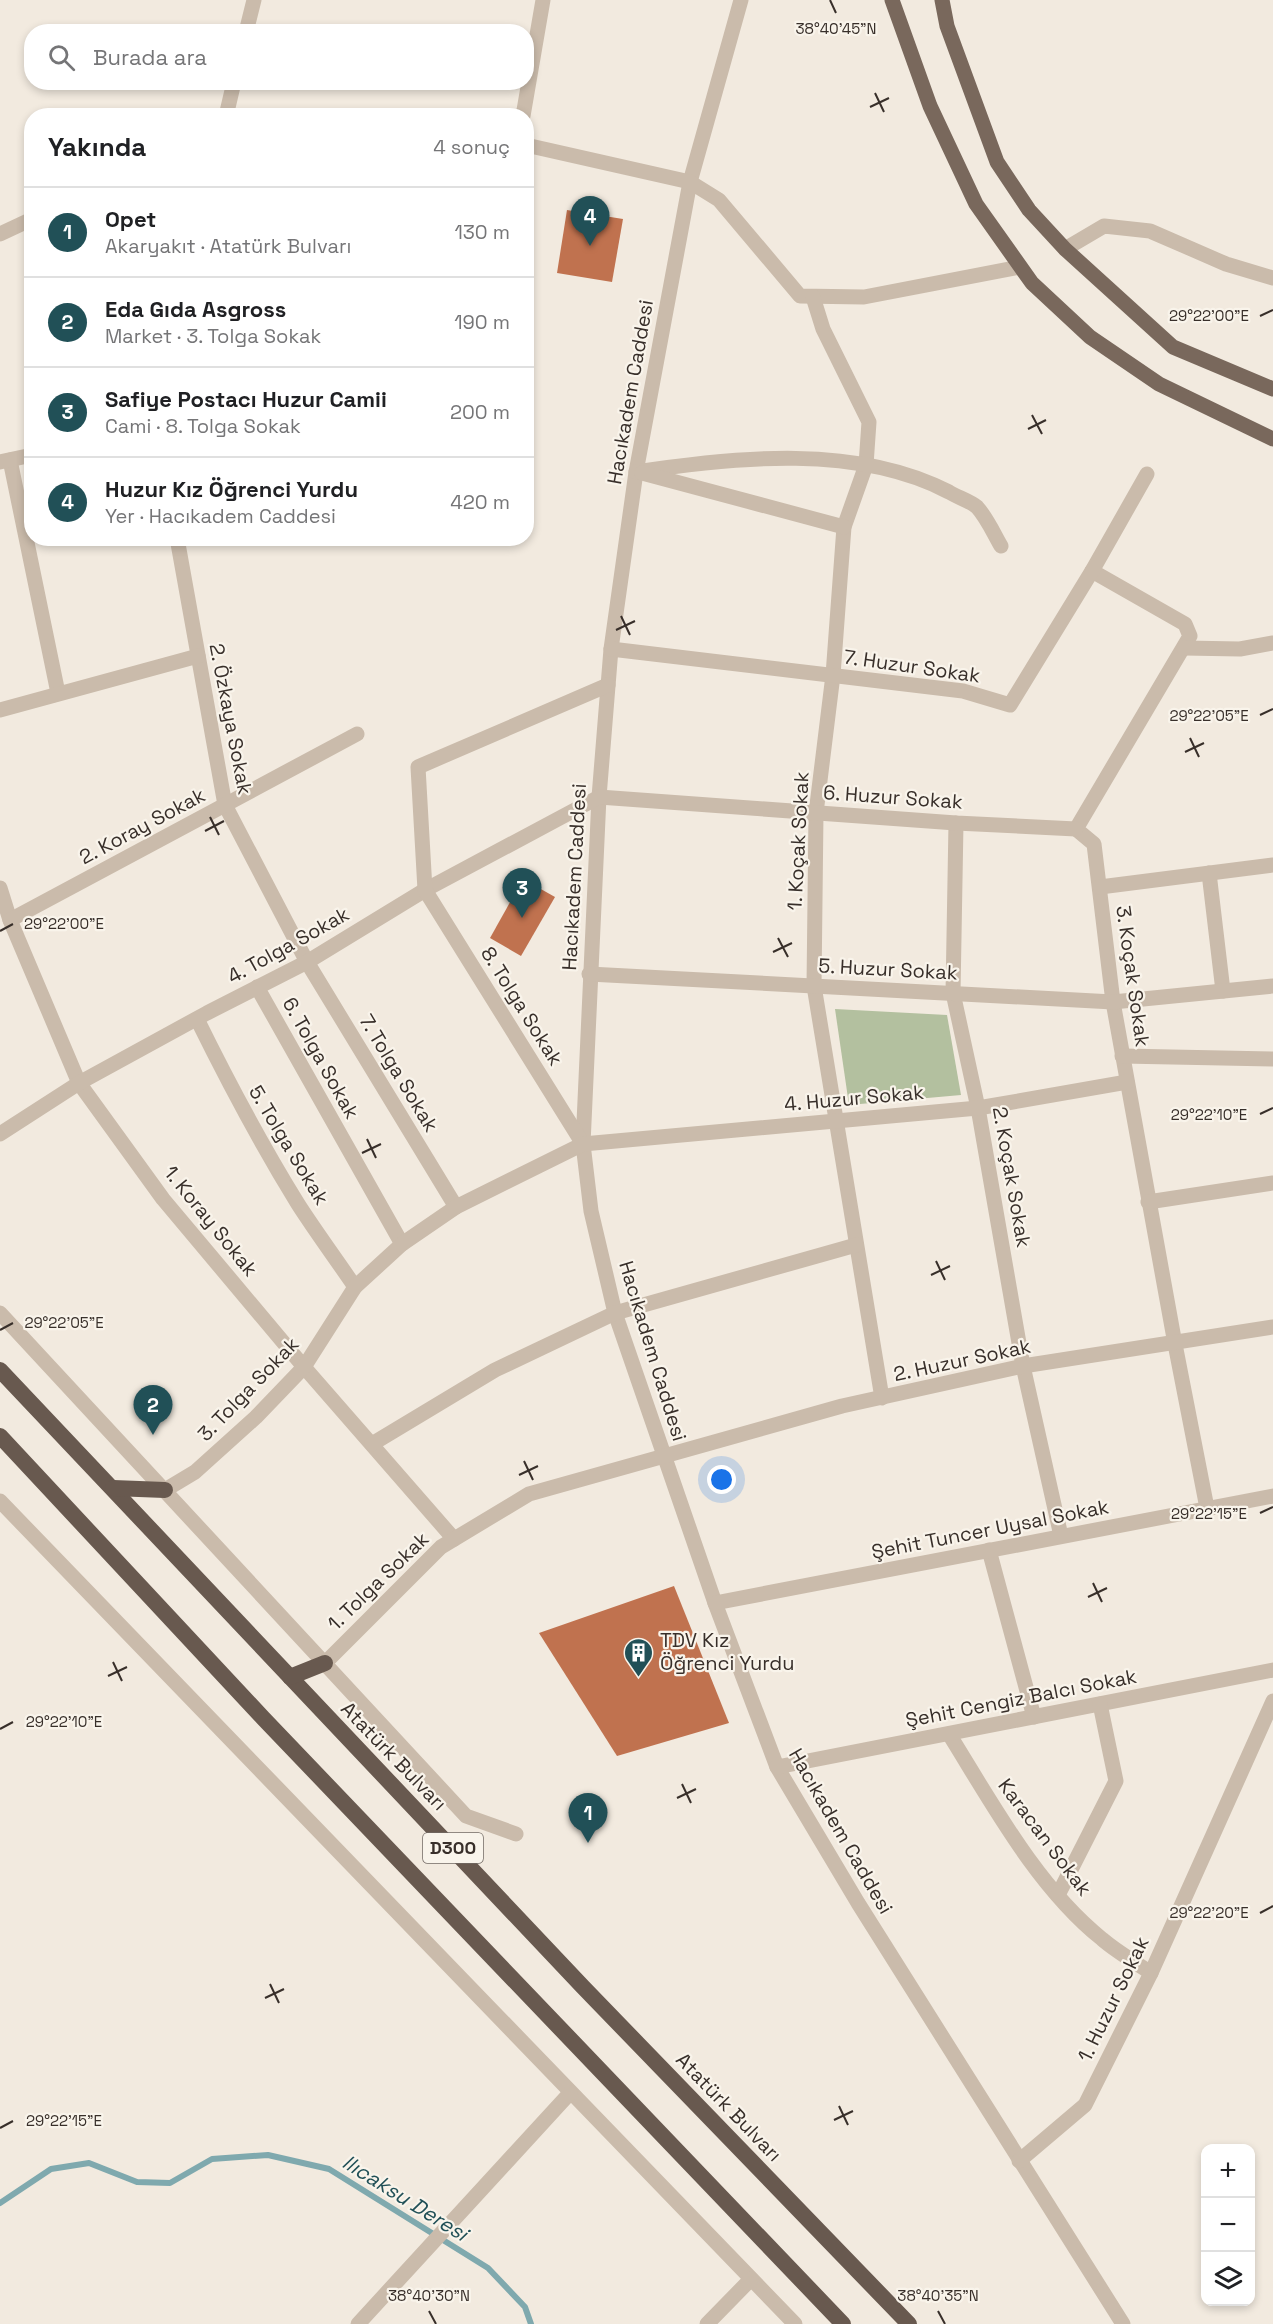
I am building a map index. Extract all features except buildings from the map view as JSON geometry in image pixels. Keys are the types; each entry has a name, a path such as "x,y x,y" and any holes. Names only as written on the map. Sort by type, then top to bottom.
{"highway":[{"name":"Atatürk Bulvarı","path":"0,1370 583,1987 909,2324"},
{"name":"D300","path":"0,1436 272,1727 843,2324"},
{"path":"113,1488 165,1491"},
{"path":"290,1677 325,1663"}],"main road":[{"path":"892,0 930,106 976,204 1032,283 1090,337 1159,384 1273,439"},
{"path":"942,0 947,26 998,162 1029,210 1065,249 1173,346 1273,389"}],"street":[{"path":"248,24 254,0"},
{"path":"534,52 543,0"},
{"name":"Hacıkadem Caddesi","path":"741,0 690,182 636,472 611,649 599,797 583,1144 591,1211 615,1313 716,1603 777,1767 858,1903 1123,2324"},
{"path":"228,108 232,90"},
{"path":"524,108 527,90"},
{"path":"534,147 690,182 719,200 800,296 864,297 1020,267"},
{"path":"0,234 24,223"},
{"path":"1065,249 1104,226 1150,231 1226,264 1273,278"},
{"name":"1. Koçak Sokak","path":"813,297 823,329 869,423 866,465 844,527 833,675 816,813 814,986 882,1398"},
{"path":"24,457 5,461 24,544"},
{"path":"636,472 708,461 783,457 866,465 929,482 976,507 1001,546"},
{"path":"636,472 844,527"},
{"name":"7. Huzur Sokak","path":"611,649 963,691 1010,705 1092,571 1147,474"},
{"path":"24,546 58,693"},
{"name":"2. Özkaya Sokak","path":"178,546 225,805 307,962"},
{"path":"1076,829 1190,636 1185,624 1092,571"},
{"path":"1184,648 1240,649 1273,643"},
{"path":"0,710 198,656"},
{"path":"425,890 418,766 608,685"},
{"name":"2. Koray Sokak","path":"10,920 357,734"},
{"name":"6. Huzur Sokak","path":"599,797 956,823 1076,829"},
{"name":"4. Tolga Sokak","path":"0,1134 79,1083 307,962 425,890 599,797"},
{"name":"2. Koçak Sokak","path":"956,823 953,993 978,1108 1023,1366 1061,1536"},
{"name":"3. Koçak Sokak","path":"1076,829 1094,844 1113,1002 1122,1056 1207,1508"},
{"path":"1100,887 1273,864"},
{"path":"1209,873 1223,991"},
{"name":"1. Koray Sokak","path":"0,888 10,920 79,1083 163,1199 454,1539"},
{"name":"8. Tolga Sokak","path":"425,890 583,1144"},
{"name":"7. Tolga Sokak","path":"307,962 456,1207"},
{"name":"5. Huzur Sokak","path":"590,974 1113,1002 1273,986"},
{"name":"6. Tolga Sokak","path":"257,987 402,1244"},
{"name":"5. Tolga Sokak","path":"197,1019 268,1154 300,1206 356,1287"},
{"path":"1122,1056 1273,1059"},
{"name":"4. Huzur Sokak","path":"583,1144 978,1108 1127,1082"},
{"name":"3. Tolga Sokak","path":"165,1491 195,1472 256,1417 304,1366 356,1287 402,1244 456,1207 583,1144"},
{"path":"1148,1202 1273,1183"},
{"path":"372,1444 495,1370 615,1313 856,1245"},
{"path":"0,1313 466,1816 516,1834"},
{"name":"2. Huzur Sokak","path":"664,1457 842,1406 1023,1366 1273,1327"},
{"name":"1. Tolga Sokak","path":"325,1663 441,1546 529,1494 664,1457"},
{"name":"Şehit Tuncer Uysal Sokak","path":"716,1603 1273,1496"},
{"path":"0,1501 795,2324"},
{"path":"989,1550 1034,1717"},
{"name":"Şehit Cengiz Balcı Sokak","path":"777,1767 1273,1670"},
{"name":"1. Huzur Sokak","path":"1019,2161 1085,2105 1151,1973 1273,1701"},
{"path":"1058,1895 1116,1781 1100,1704"},
{"name":"Karacan Sokak","path":"949,1734 1008,1829 1058,1895 1101,1939 1151,1973"},
{"path":"358,2324 570,2093"},
{"path":"707,2324 751,2279"}],"green space":[{"path":"835,1009 947,1015 961,1095 849,1105"}],"waterway":[{"name":"Ilıcaksu Deresi","path":"0,2203 51,2169 89,2163 137,2182 170,2183 212,2159 268,2155 329,2169 488,2268 525,2307 531,2324"}],"place":[{"name":"Huzur Kız Öğrenci Yurdu","path":"590,246"},
{"name":"Safiye Postacı Huzur Camii","path":"522,918"},
{"name":"Eda Gıda Asgross","path":"153,1435"},
{"name":"TDV Kız Öğrenci Yurdu","path":"639,1678"},
{"name":"Opet","path":"588,1843"}]}
